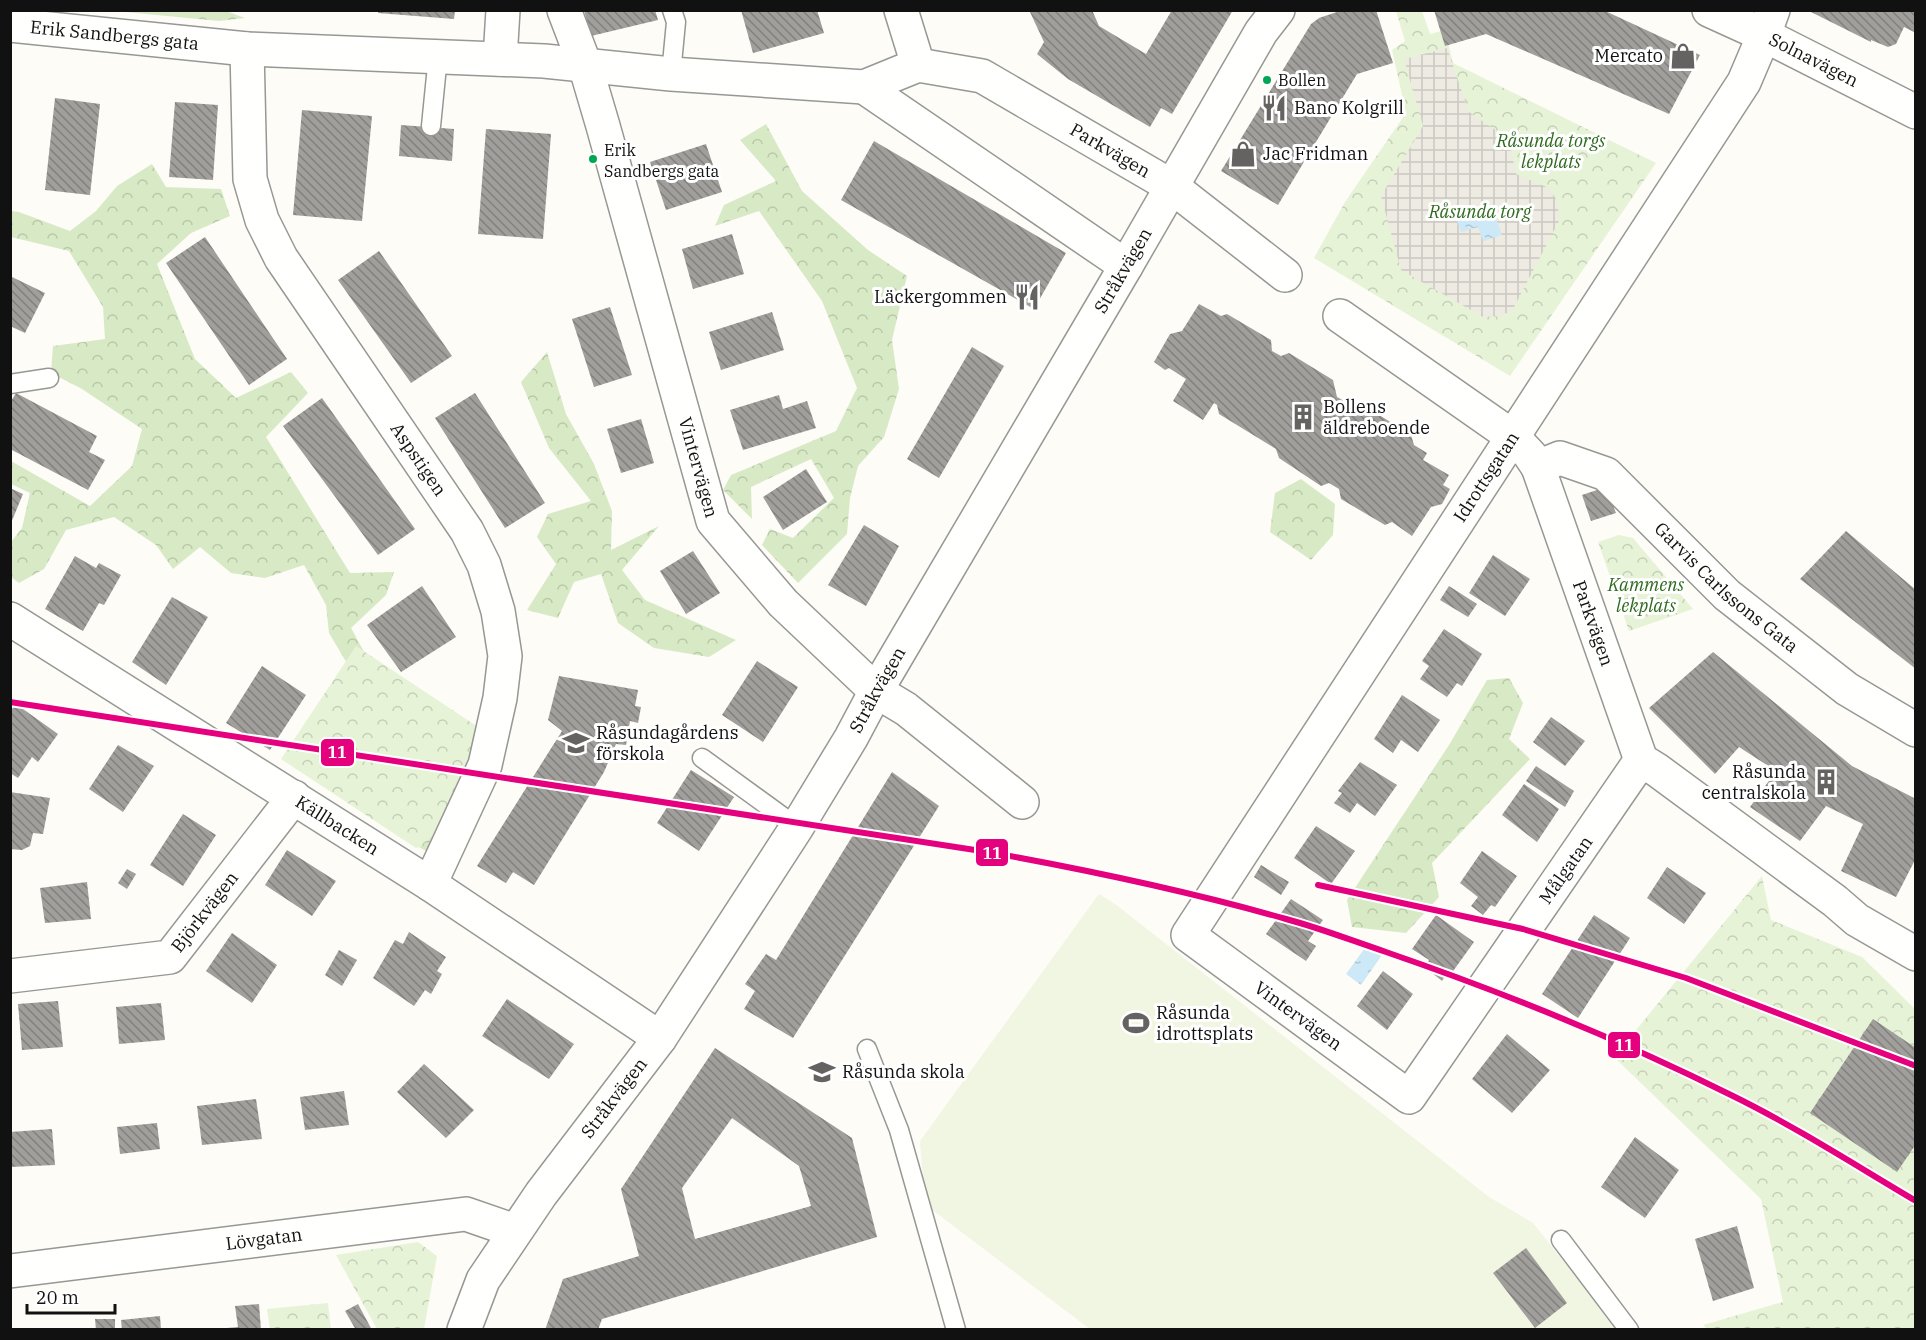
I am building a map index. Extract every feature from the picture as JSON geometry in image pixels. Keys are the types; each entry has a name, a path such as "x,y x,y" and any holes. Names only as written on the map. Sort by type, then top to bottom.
{"street":[{"path":"500,59 503,10"},
{"name":"Vintervägen","path":"564,10 585,65 713,521 783,603 876,691 906,709 1022,802"},
{"path":"864,87 918,65 901,10"},
{"name":"Solnavägen","path":"1709,10 1769,23 1916,112"},
{"name":"Stråkvägen","path":"464,1329 483,1280 515,1231 660,1038 797,827 1269,18"},
{"name":"Idrottsgatan","path":"1188,935 1744,82 1769,23"},
{"name":"Erik Sandbergs gata","path":"10,25 247,49 544,61 671,74 864,87"},
{"name":"Aspstigen","path":"247,49 250,179 262,220 281,258 467,531 484,565 498,610 505,656 500,698 484,765 430,884"},
{"name":"Parkvägen","path":"918,65 982,76 1172,186 1285,275"},
{"path":"864,87 1126,266"},
{"name":"Parkvägen","path":"1340,316 1513,436 1530,455 1538,467 1641,760"},
{"name":"Garvis Carlssons Gata","path":"1538,467 1560,458 1606,474 1727,595 1846,689 1916,730"},
{"name":"Källbacken","path":"10,619 430,884 660,1038"},
{"path":"1641,760 1835,901 1857,920 1916,954"},
{"name":"Målgatan","path":"1409,1097 1641,760"},
{"name":"Björkvägen","path":"10,976 170,957 294,797"},
{"name":"Vintervägen","path":"1188,935 1409,1097"},
{"name":"Lövgatan","path":"10,1272 466,1214 515,1231"}],"lane":[{"path":"671,74 676,22 672,10"},
{"path":"431,126 438,56"},
{"path":"10,384 49,378"},
{"path":"702,758 797,827"},
{"path":"867,1049 899,1130 956,1329"},
{"path":"1561,1240 1629,1329"}],"green space":[{"path":"115,11 226,11 245,18 219,21"},
{"name":"Råsunda torg","path":"1396,11 1422,11 1430,34 1445,30 1453,63 1656,163 1510,376 1314,258 1345,202 1406,113 1392,50 1405,41"},
{"path":"766,124 802,191 868,250 907,276 892,340 899,389 884,437 858,466 850,498 847,534 798,583 762,545 770,529 793,538 834,498 811,459 751,487 752,519 723,490 731,475 836,431 857,388 822,301 759,211 715,226 724,205 776,181 740,140"},
{"path":"152,164 166,187 221,189 230,216 191,233 157,264 195,359 236,398 291,372 308,393 266,437 350,573 394,572 386,595 351,628 383,686 450,785 432,854 398,836 348,665 329,633 326,605 304,565 265,578 231,573 200,547 173,569 156,545 114,517 66,530 44,569 19,583 11,577 11,542 22,528 30,493 11,484 11,461 90,506 132,466 142,429 82,389 51,373 53,346 105,339 103,307 69,251 11,237 11,211 70,231 96,211 117,186"},
{"path":"547,352 566,414 594,464 612,511 611,550 659,526 622,570 645,600 736,640 709,657 654,648 618,623 601,574 574,582 558,618 527,610 556,564 537,537 548,514 591,501 549,448 521,382"},
{"path":"1301,479 1335,504 1333,535 1311,560 1270,532 1275,493"},
{"name":"Kammens lekplats","path":"1619,535 1633,538 1693,609 1629,631 1598,542"},
{"path":"356,646 475,725 475,751 435,833 422,846 416,848 281,759"},
{"path":"1509,678 1523,703 1509,739 1530,759 1432,863 1439,897 1406,933 1352,927 1347,900 1449,745 1487,680"},
{"path":"1762,876 1771,920 1862,957 1915,1009 1915,1329 1707,1329 1703,1325 1783,1302 1761,1199 1614,1057"},
{"name":"Råsunda idrottsplats","path":"1099,894 1115,904 1489,1197 1533,1223 1617,1329 1090,1329 931,1209 925,1202 920,1141"},
{"path":"418,1242 437,1256 424,1329 377,1329 336,1255"},
{"path":"328,1303 331,1329 270,1329 267,1309"}],"shaded area":[{"path":"1447,48 1469,112 1509,139 1516,174 1549,188 1556,199 1560,219 1512,311 1499,316 1483,317 1401,270 1381,196 1423,126 1404,59"}],"water":[{"path":"1472,206 1476,218 1494,212 1502,235 1483,241 1478,227 1461,232 1454,212"},
{"path":"1367,945 1382,955 1361,985 1346,974"}],"building":[{"path":"378,10 455,10 454,19 378,13"},
{"path":"584,10 655,10 658,20 591,36"},
{"path":"741,10 817,10 824,33 753,53"},
{"path":"1029,10 1092,10 1099,26 1146,54 1172,10 1233,10 1172,114 1161,108 1150,127 1068,79 1037,54 1044,42"},
{"path":"1343,10 1376,10 1393,63 1357,74 1278,205 1221,171 1311,24 1319,18"},
{"path":"1434,10 1603,10 1700,55 1669,114 1486,34 1445,46"},
{"path":"1807,10 1916,10 1916,33 1904,27 1896,44 1888,47 1871,40 1871,42"},
{"path":"55,98 100,104 90,195 45,190"},
{"path":"175,102 218,105 213,180 169,177"},
{"path":"302,110 372,116 362,221 293,215"},
{"path":"401,125 454,129 452,161 399,156"},
{"path":"486,129 551,134 543,239 478,234"},
{"path":"874,141 1066,253 1034,309 841,200"},
{"path":"706,144 722,192 666,210 650,162"},
{"path":"732,234 744,274 693,289 682,249"},
{"path":"205,237 287,359 249,385 166,263"},
{"path":"379,251 452,356 411,383 338,280"},
{"path":"10,276 45,293 25,333 10,326"},
{"name":"Bollens äldreboende","path":"1199,304 1221,316 1227,314 1271,340 1272,351 1281,356 1289,353 1333,380 1337,397 1360,410 1368,408 1411,435 1414,445 1427,453 1423,460 1449,475 1443,485 1450,489 1442,504 1431,507 1412,536 1392,522 1385,525 1341,499 1339,489 1329,483 1321,486 1279,458 1276,449 1219,414 1217,405 1214,403 1203,420 1173,401 1186,379 1169,368 1165,370 1154,362 1170,334 1182,331"},
{"path":"610,307 632,375 594,387 572,319"},
{"path":"772,312 784,350 721,370 709,332"},
{"path":"972,347 1004,366 939,478 907,459"},
{"path":"16,393 97,436 89,452 105,460 88,490 10,449 10,403"},
{"path":"475,393 545,503 505,528 435,418"},
{"path":"779,395 783,409 807,401 816,428 743,450 730,410"},
{"path":"322,398 415,529 378,555 283,426"},
{"path":"641,419 654,463 621,473 607,429"},
{"path":"806,469 827,502 783,530 763,497"},
{"path":"1606,487 1616,513 1591,521 1582,495"},
{"path":"10,488 23,494 11,523 10,523"},
{"path":"864,525 899,546 866,606 828,585"},
{"path":"1846,531 1916,590 1916,669 1800,579"},
{"path":"693,551 720,593 686,614 660,571"},
{"path":"1493,555 1530,579 1505,616 1469,593"},
{"path":"75,556 96,568 99,563 121,575 104,605 99,603 83,631 45,609"},
{"path":"422,586 456,637 401,672 367,625"},
{"path":"1449,586 1477,604 1468,617 1440,600"},
{"path":"172,597 208,617 166,685 132,662"},
{"path":"1444,629 1482,654 1462,686 1457,683 1447,697 1420,679 1429,666 1422,661"},
{"name":"Råsunda centralskola","path":"1713,652 1852,766 1916,799 1916,858 1896,897 1841,871 1863,824 1826,806 1800,841 1750,807 1776,771 1739,747 1715,774 1649,708"},
{"path":"757,661 798,687 763,742 722,715"},
{"path":"262,666 306,695 270,750 226,723"},
{"path":"559,676 638,690 635,706 641,707 638,723 630,721 626,745 616,744 604,772 534,885 513,872 506,883 477,866 562,731 548,720"},
{"path":"1402,695 1440,720 1418,752 1401,740 1393,753 1374,739"},
{"path":"16,704 58,734 38,762 32,757 18,778 10,773 10,711"},
{"path":"1551,717 1585,741 1565,766 1533,742"},
{"path":"118,745 154,766 123,812 89,789"},
{"path":"1360,762 1397,785 1375,816 1357,803 1350,813 1334,803 1342,793 1338,791"},
{"path":"1536,766 1574,791 1565,807 1526,781"},
{"path":"691,770 734,797 699,851 657,823"},
{"path":"892,772 939,806 793,1038 744,1009 755,991 745,984 766,954 776,960"},
{"path":"1524,784 1559,809 1537,842 1502,815"},
{"path":"10,792 50,798 43,834 33,833 30,846 22,850 10,849"},
{"path":"183,814 216,835 183,886 150,865"},
{"path":"1316,826 1355,851 1331,884 1294,858"},
{"path":"287,850 336,881 312,916 265,885"},
{"path":"1482,851 1517,876 1495,907 1491,905 1483,915 1471,906 1478,897 1460,883"},
{"path":"1261,865 1289,882 1281,895 1254,877"},
{"path":"1667,867 1706,893 1684,924 1647,898"},
{"path":"127,869 136,874 127,889 118,883"},
{"path":"87,882 91,919 45,923 40,888"},
{"path":"1291,899 1323,920 1308,941 1316,946 1306,961 1266,934"},
{"path":"1436,915 1474,942 1451,974 1448,971 1442,981 1425,967 1429,960 1412,949"},
{"path":"1594,915 1630,938 1578,1018 1542,994"},
{"path":"409,932 446,957 437,971 442,974 431,994 425,990 414,1006 373,978 395,940 403,944"},
{"path":"232,933 277,965 252,1003 206,971"},
{"path":"339,950 357,960 342,986 325,975"},
{"path":"1383,971 1413,994 1387,1030 1357,1006"},
{"path":"507,999 574,1044 549,1079 482,1036"},
{"path":"58,1001 63,1047 22,1050 18,1004"},
{"path":"161,1003 165,1040 119,1044 116,1007"},
{"path":"1873,1019 1916,1048 1916,1144 1897,1172 1810,1113"},
{"path":"1507,1034 1550,1070 1512,1113 1472,1079"},
{"path":"715,1048 852,1138 877,1237 602,1319 598,1330 545,1330 563,1279 639,1256 621,1189","holes":["732,1118 799,1166 811,1206 695,1239 682,1188"]},
{"path":"424,1064 474,1110 446,1138 397,1092"},
{"path":"344,1091 349,1125 305,1130 300,1097"},
{"path":"256,1099 262,1139 202,1145 197,1106"},
{"path":"157,1123 160,1149 120,1154 117,1127"},
{"path":"52,1129 55,1165 10,1167 10,1132"},
{"path":"1635,1137 1679,1170 1645,1218 1601,1187"},
{"path":"1737,1226 1754,1288 1713,1301 1695,1239"},
{"path":"1526,1248 1567,1303 1535,1328 1493,1273"},
{"path":"259,1304 261,1330 227,1330 227,1328 238,1327 235,1306"},
{"path":"358,1304 372,1330 356,1330 345,1311"},
{"path":"160,1316 161,1330 122,1330 121,1320"},
{"path":"95,1319 115,1319 115,1330 96,1330"}],"transit line":[{"name":"11","path":"10,702 988,852 1212,899 1311,926 1519,1001 1605,1037 1691,1075 1756,1108 1803,1133 1916,1201"},
{"name":"11","path":"1318,885 1523,929 1686,978 1916,1066"}],"place":[{"name":"Mercato","path":"1683,56"},
{"name":"Bollen","path":"1267,80"},
{"name":"Bano Kolgrill","path":"1274,108"},
{"name":"Jac Fridman","path":"1243,154"},
{"name":"Erik Sandbergs gata","path":"593,159"},
{"name":"Läckergommen","path":"1027,297"},
{"name":"Bollens äldreboende","path":"1303,417"},
{"name":"Råsundagårdens förskola","path":"576,743"},
{"name":"Råsunda centralskola","path":"1826,782"},
{"name":"Råsunda idrottsplats","path":"1136,1023"},
{"name":"Råsunda skola","path":"822,1072"}],"park label":[{"name":"Råsunda torgs lekplats","path":"1551,151"}]}
